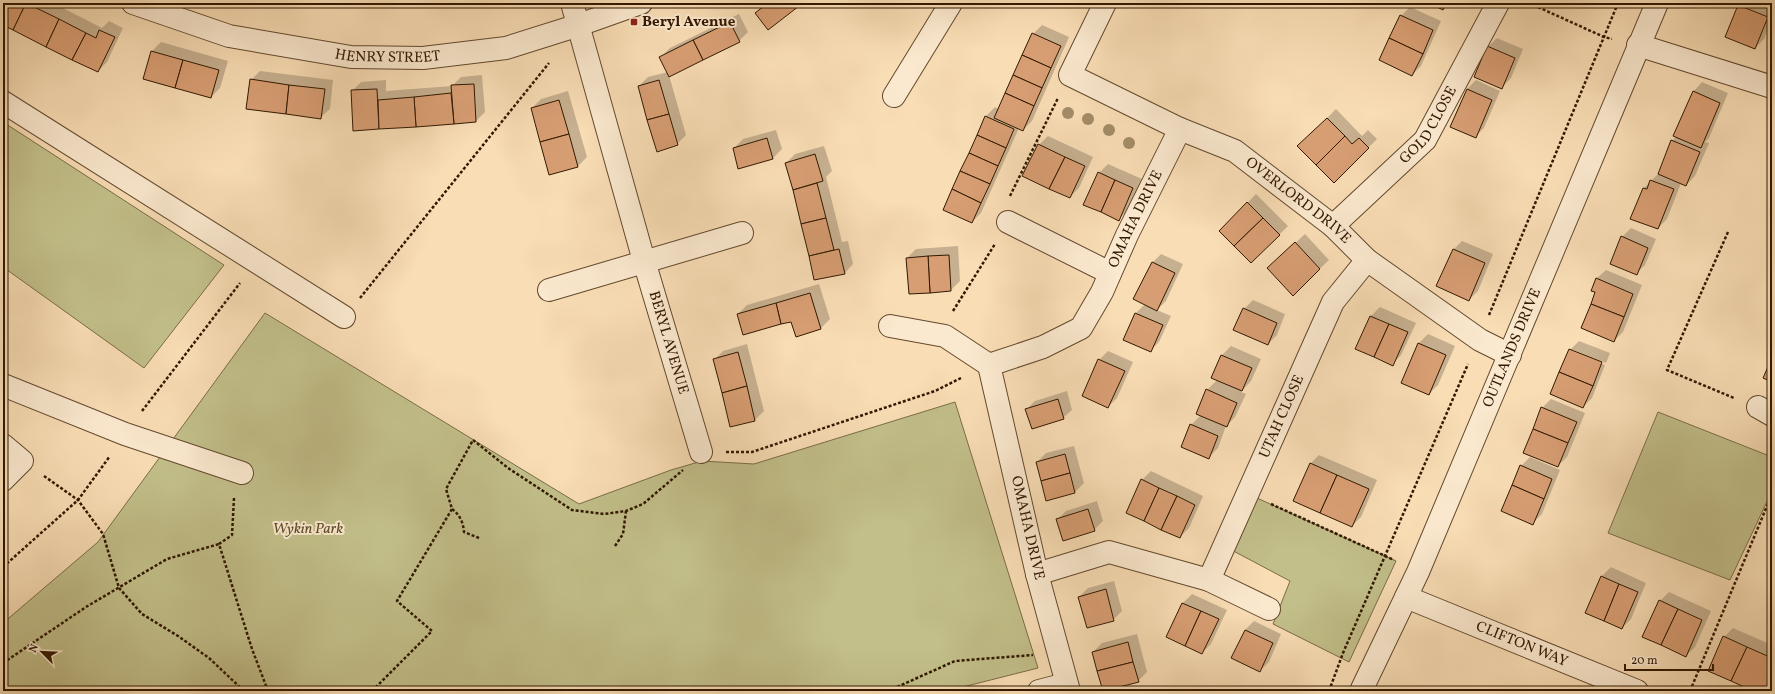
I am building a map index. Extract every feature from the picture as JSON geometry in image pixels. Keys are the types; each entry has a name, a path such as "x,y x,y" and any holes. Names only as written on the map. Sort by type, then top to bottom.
{"street":[{"name":"HENRY STREET","path":"134,3 229,36 351,57 423,58 506,48 579,25 641,3"},
{"name":"BERYL AVENUE","path":"572,3 644,261 701,452"},
{"path":"894,96 951,3"},
{"name":"OVERLORD DRIVE","path":"1105,3 1070,75 1180,129 1235,151 1333,226 1367,260 1480,340 1510,355"},
{"name":"GOLD CLOSE","path":"1333,226 1426,140 1498,3"},
{"name":"OUTLANDS DRIVE","path":"1361,691 1418,572 1510,355 1638,45 1657,3"},
{"path":"1638,45 1772,87"},
{"path":"3,102 344,317"},
{"name":"OMAHA DRIVE","path":"1068,688 1037,574 989,365 1043,347 1081,328 1102,292 1127,235 1180,129"},
{"path":"1008,222 1110,274"},
{"path":"549,290 742,232"},
{"name":"UTAH CLOSE","path":"1209,580 1334,302 1367,260"},
{"path":"890,326 945,336 989,365"},
{"path":"3,385 126,434 242,473"},
{"path":"3,445 22,461 3,480"},
{"path":"1037,574 1109,552 1209,580 1269,609"},
{"name":"CLIFTON WAY","path":"1406,597 1637,691"},
{"path":"1039,691 1068,688"}],"path":[{"path":"1529,3 1604,37 1638,45"},
{"path":"1728,232 1667,370 1765,411"},
{"path":"479,538 464,532 463,523 458,513 452,509 446,489 473,440 508,468 572,510 604,514 626,511 644,504 665,484 689,465 701,452 752,452 935,391 989,365"},
{"path":"22,461 78,500 103,534 119,588 142,614 178,636 209,658 244,691"},
{"path":"3,663 86,607 167,559 219,544 232,535 235,493 242,473"},
{"path":"1248,494 1386,555 1418,572"},
{"path":"1690,691 1772,494"},
{"path":"372,691 432,631 397,601 452,509"},
{"path":"614,546 623,534 626,511"},
{"path":"219,544 252,649 268,691"},
{"path":"888,691 955,661 1058,654"}],"green space":[{"path":"3,122 224,265 144,368 3,267"},
{"name":"Wykin Park","path":"265,313 579,504 671,470 702,461 754,464 955,402 1038,668 947,691 3,691 3,623 98,542"},
{"path":"1658,412 1772,457 1772,491 1730,580 1608,533"},
{"path":"1248,494 1396,561 1349,662 1273,624 1290,581 1224,546"}],"building":[{"path":"3,3 26,3 13,30 3,25"},
{"path":"26,3 59,19 46,47 13,30"},
{"path":"768,3 796,3 799,6 768,30 755,13"},
{"path":"1429,3 1447,3 1443,10"},
{"path":"1738,5 1768,17 1755,49 1725,37"},
{"path":"1400,15 1433,30 1423,54 1389,38"},
{"path":"59,19 86,33 72,60 46,47"},
{"path":"730,22 740,42 703,60 693,40"},
{"path":"99,30 115,37 98,72 72,60 86,33 96,38"},
{"path":"1032,33 1061,46 1051,68 1022,55"},
{"path":"1389,38 1423,54 1412,76 1379,60"},
{"path":"693,40 703,60 669,77 659,57"},
{"path":"1487,46 1515,58 1502,89 1474,77"},
{"path":"151,51 183,60 175,88 143,79"},
{"path":"1022,55 1051,68 1042,88 1013,75"},
{"path":"183,60 219,70 211,98 175,88"},
{"path":"1013,75 1042,88 1034,106 1005,93"},
{"path":"250,79 289,85 286,114 246,109"},
{"path":"659,80 669,114 647,120 638,86"},
{"path":"474,84 476,122 454,124 451,85"},
{"path":"289,85 325,89 321,119 286,114"},
{"path":"377,89 379,129 353,131 351,90"},
{"path":"1467,89 1492,100 1476,138 1450,127"},
{"path":"1693,91 1720,103 1701,148 1673,136"},
{"path":"451,93 454,124 416,127 414,97"},
{"path":"1005,93 1034,106 1023,131 994,118"},
{"path":"414,97 416,127 379,129 378,100"},
{"path":"559,100 569,134 540,142 531,108"},
{"path":"669,114 678,145 657,152 647,120"},
{"path":"985,116 1014,129 1006,148 977,135"},
{"path":"1327,118 1345,136 1316,165 1297,146"},
{"path":"569,134 578,167 549,175 540,142"},
{"path":"977,135 1006,148 998,166 969,153"},
{"path":"1345,136 1352,144 1359,138 1369,148 1334,183 1316,165"},
{"path":"767,138 773,159 738,169 733,148"},
{"path":"1671,140 1700,152 1686,186 1658,174"},
{"path":"1038,144 1065,157 1049,189 1022,176"},
{"path":"969,153 998,166 990,184 960,171"},
{"path":"815,154 823,181 793,190 785,163"},
{"path":"1065,157 1085,166 1070,198 1049,189"},
{"path":"960,171 990,184 981,203 952,189"},
{"path":"1098,172 1115,180 1101,212 1083,205"},
{"path":"1115,180 1133,188 1119,221 1101,212"},
{"path":"1650,180 1674,189 1658,229 1630,219 1643,188 1647,189"},
{"path":"817,183 826,218 801,224 793,190"},
{"path":"952,189 981,203 972,223 943,210"},
{"path":"1247,202 1263,218 1234,246 1219,231"},
{"path":"826,218 834,250 809,256 801,224"},
{"path":"1263,218 1280,235 1251,263 1234,246"},
{"path":"1621,236 1648,248 1637,275 1610,264"},
{"path":"1295,242 1320,269 1293,296 1267,268"},
{"path":"839,249 845,274 814,280 809,256"},
{"path":"1453,249 1485,263 1469,301 1436,286"},
{"path":"949,255 951,291 930,293 928,256"},
{"path":"928,256 930,293 909,294 906,258"},
{"path":"1152,262 1175,273 1157,311 1133,299"},
{"path":"1596,278 1633,294 1624,317 1591,304 1595,292 1591,291"},
{"path":"810,293 821,329 796,337 791,322 781,324 776,303"},
{"path":"776,303 781,324 743,335 737,314"},
{"path":"1591,304 1624,317 1614,342 1581,328"},
{"path":"1243,308 1277,323 1268,345 1233,330"},
{"path":"1135,313 1163,325 1151,352 1123,340"},
{"path":"1370,316 1389,324 1374,357 1355,349"},
{"path":"1389,324 1408,332 1393,366 1374,357"},
{"path":"1418,343 1446,355 1429,395 1401,383"},
{"path":"1569,349 1602,362 1593,386 1559,372"},
{"path":"738,352 747,386 722,393 713,359"},
{"path":"1221,355 1252,368 1242,391 1211,378"},
{"path":"1772,358 1772,382 1763,378"},
{"path":"1098,359 1125,371 1108,408 1082,396"},
{"path":"1559,372 1593,386 1583,408 1550,394"},
{"path":"747,386 755,421 730,427 722,393"},
{"path":"1206,389 1237,403 1227,427 1196,414"},
{"path":"1058,399 1064,419 1032,429 1025,409"},
{"path":"1541,407 1577,422 1568,443 1533,429"},
{"path":"1190,424 1218,436 1209,459 1181,447"},
{"path":"1533,429 1568,443 1558,467 1523,453"},
{"path":"1065,454 1070,473 1041,481 1036,462"},
{"path":"1310,463 1337,475 1320,513 1293,501"},
{"path":"1520,465 1552,479 1544,499 1512,485"},
{"path":"1070,473 1075,493 1046,501 1041,481"},
{"path":"1337,475 1369,489 1352,527 1320,513"},
{"path":"1141,479 1159,488 1144,521 1126,513"},
{"path":"1512,485 1544,499 1533,525 1501,511"},
{"path":"1159,488 1177,496 1161,530 1144,521"},
{"path":"1177,496 1195,505 1180,538 1161,530"},
{"path":"1088,509 1095,531 1063,541 1056,519"},
{"path":"1601,576 1619,584 1604,621 1585,613"},
{"path":"1619,584 1638,592 1622,629 1604,621"},
{"path":"1106,589 1114,621 1087,628 1078,597"},
{"path":"1659,600 1678,609 1661,645 1642,637"},
{"path":"1182,603 1201,611 1185,646 1166,637"},
{"path":"1678,609 1702,620 1686,657 1661,645"},
{"path":"1201,611 1219,619 1202,654 1185,646"},
{"path":"1245,630 1273,643 1260,672 1231,658"},
{"path":"1723,636 1747,647 1731,681 1708,671"},
{"path":"1128,642 1133,662 1097,671 1092,652"},
{"path":"1747,647 1772,658 1772,675 1765,691 1753,691 1731,681"},
{"path":"1133,662 1139,682 1103,691 1097,671"}],"place":[{"name":"Beryl Avenue","path":"634,22"}]}
